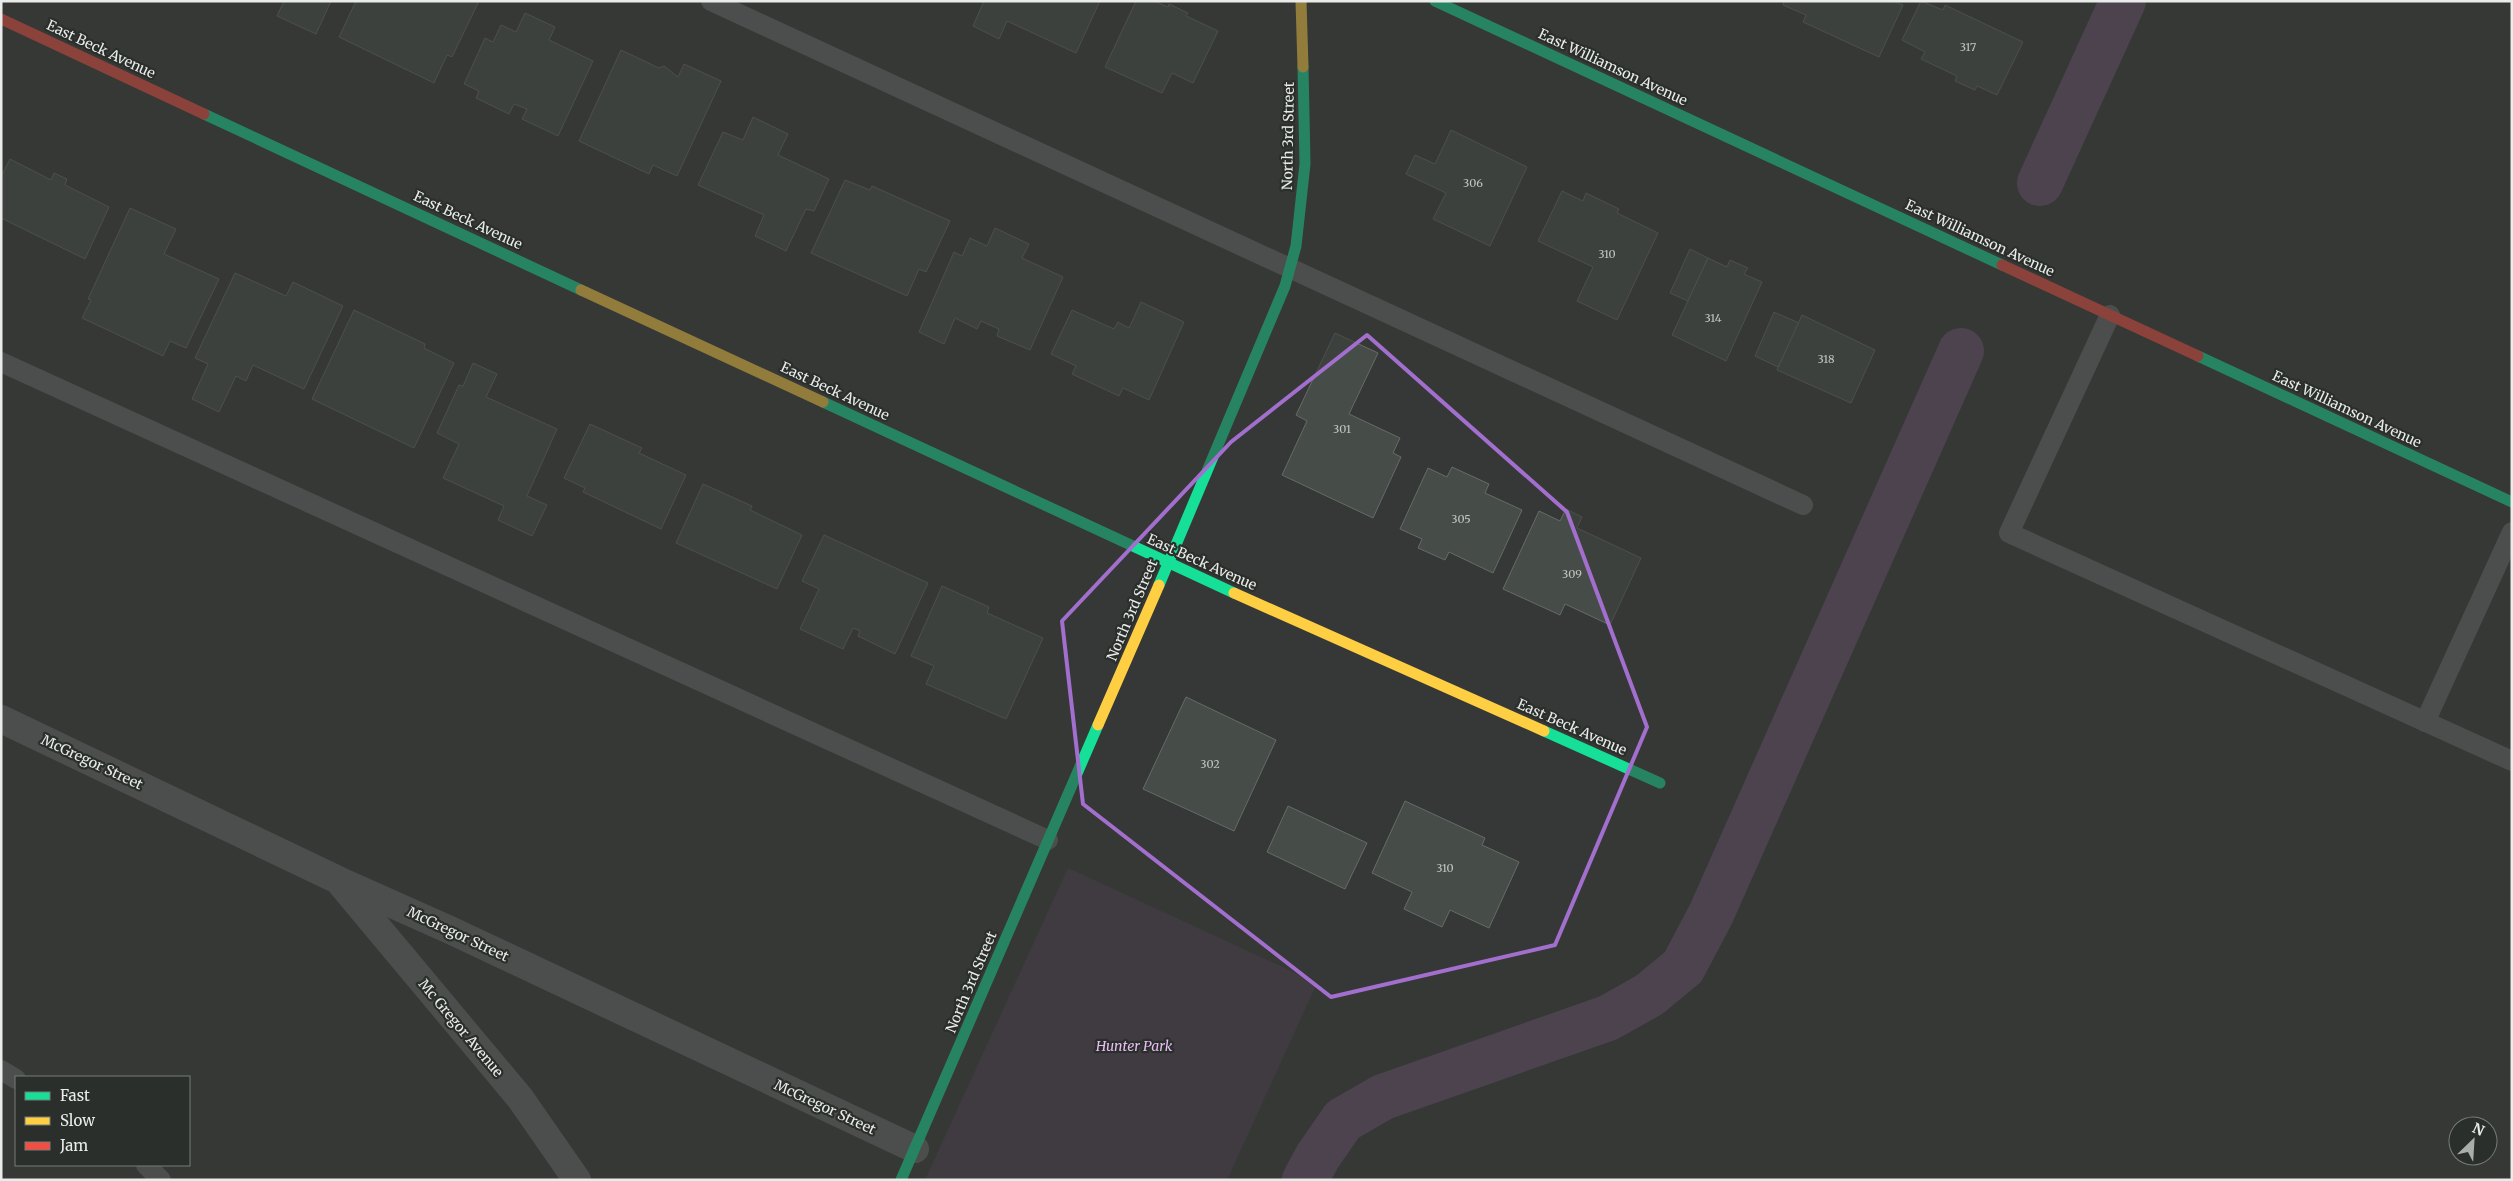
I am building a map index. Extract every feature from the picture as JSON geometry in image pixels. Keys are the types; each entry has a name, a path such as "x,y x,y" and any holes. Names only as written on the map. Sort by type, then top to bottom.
{"street":[{"name":"North 3rd Street","path":"901,1180 1168,563 1285,286 1296,246 1305,164 1301,1"},
{"name":"East Williamson Avenue","path":"1435,1 2512,502"},
{"name":"East Beck Avenue","path":"1,19 1168,563 1660,782"},
{"name":"McGregor Street","path":"1,719 338,880 450,930 915,1149"},
{"name":"Mc Gregor Avenue","path":"338,880 520,1098 577,1180"}],"lane":[{"path":"711,1 1803,505"},
{"path":"2110,315 2009,533 2512,761"},
{"path":"1,362 1048,840"},
{"path":"2425,722 2512,532"},
{"path":"1,1070 15,1078"},
{"path":"147,1166 161,1180"}],"highlighted area":[{"path":"1367,335 1567,512 1647,727 1555,945 1331,997 1083,804 1062,621 1231,442"}],"green space":[{"name":"Hunter Park","path":"1068,868 1317,983 1227,1180 925,1180"}],"building":[{"path":"284,1 331,1 316,34 277,16"},
{"path":"356,1 479,1 452,57 447,55 434,83 339,37"},
{"path":"984,1 1100,1 1076,53 1007,21 999,39 973,26"},
{"path":"1136,1 1154,1 1168,7 1169,4 1188,13 1186,16 1218,31 1193,83 1172,73 1162,93 1105,67"},
{"path":"1784,1 1893,1 1903,5 1879,57 1803,22 1806,15 1783,5"},
{"path":"1921,1 1943,10 1945,5 2023,42 1997,95 1977,86 1975,90 1955,81 1957,76 1921,59 1925,52 1902,40"},
{"path":"525,13 555,27 549,40 593,61 558,136 522,119 527,109 514,104 509,114 476,98 479,91 464,84 485,38 493,42 501,25 516,32"},
{"path":"621,50 659,68 664,66 678,77 684,64 721,81 677,176 653,165 649,174 579,141"},
{"path":"753,117 788,134 778,155 829,179 814,211 806,209 786,251 755,236 764,215 698,185 723,132 743,140"},
{"path":"1451,130 1527,167 1490,246 1433,219 1446,193 1406,174 1415,155 1435,164"},
{"path":"10,159 51,180 54,173 67,179 65,185 109,207 85,259 1,218 1,177"},
{"path":"845,180 870,190 872,186 950,221 926,272 919,269 907,296 811,253"},
{"path":"1562,191 1583,201 1586,193 1619,209 1617,213 1658,233 1617,320 1577,301 1593,267 1538,241"},
{"path":"130,208 176,229 164,254 219,279 186,348 170,341 163,356 82,318 91,300 88,299"},
{"path":"995,228 1029,244 1022,258 1063,277 1030,350 997,336 999,329 981,321 977,329 955,318 944,344 919,332 954,252 962,256 970,238 987,246"},
{"path":"1690,249 1708,258 1688,301 1670,293"},
{"path":"1708,258 1727,267 1730,260 1748,268 1744,274 1762,282 1726,361 1672,335"},
{"path":"235,273 286,296 293,282 343,306 304,389 253,365 246,381 236,376 219,412 192,399 208,364 195,358"},
{"path":"1141,302 1184,322 1149,400 1123,388 1119,396 1072,374 1076,366 1051,354 1072,310 1114,329 1118,322 1129,328"},
{"path":"354,310 425,344 424,348 454,363 414,448 312,399"},
{"path":"1774,312 1799,323 1778,367 1755,356"},
{"path":"1802,315 1875,350 1851,403 1777,370"},
{"path":"1335,333 1378,353 1349,414 1400,438 1393,453 1401,457 1373,518 1282,475 1307,421 1296,415"},
{"path":"473,363 497,374 486,397 557,429 527,496 547,505 532,536 498,520 504,506 443,478 459,444 437,433 459,385 463,386"},
{"path":"590,424 642,448 639,453 686,475 661,529 583,492 585,488 564,478"},
{"path":"1452,467 1489,484 1485,493 1522,510 1493,573 1449,552 1445,560 1418,548 1422,539 1400,529 1428,468 1447,477"},
{"path":"703,484 752,506 750,510 802,535 777,589 676,543"},
{"path":"1566,509 1582,517 1577,528 1641,558 1610,625 1565,604 1560,615 1503,589 1539,511 1560,521"},
{"path":"824,535 928,583 895,654 858,636 860,631 853,628 843,649 800,629 819,589 802,581"},
{"path":"942,586 989,607 987,613 1043,638 1006,719 926,684 934,666 911,656"},
{"path":"1186,697 1276,740 1234,831 1143,789"},
{"path":"1405,801 1485,838 1482,845 1519,862 1489,928 1450,910 1442,927 1404,909 1412,892 1372,873"},
{"path":"1288,806 1367,843 1345,889 1267,852"}],"waterway":[{"path":"2040,183 2123,1"},
{"path":"1305,1180 1318,1156 1343,1120 1383,1097 1608,1018 1649,995 1683,967 1711,914 1961,351"}],"traffic: fast":[{"path":"1435,1 2002,265"},
{"path":"1159,585 1285,286 1296,246 1305,164 1303,67"},
{"path":"204,114 581,290"},
{"path":"2198,356 2512,502"},
{"path":"823,402 1234,593"},
{"path":"901,1180 1098,725"},
{"path":"1544,731 1660,783"}],"traffic: slow":[{"path":"1301,1 1303,67"},
{"path":"581,290 823,402"},
{"path":"1098,725 1159,585"},
{"path":"1234,593 1544,731"}],"traffic: jam":[{"path":"1,19 204,114"},
{"path":"2002,265 2198,356"}]}
